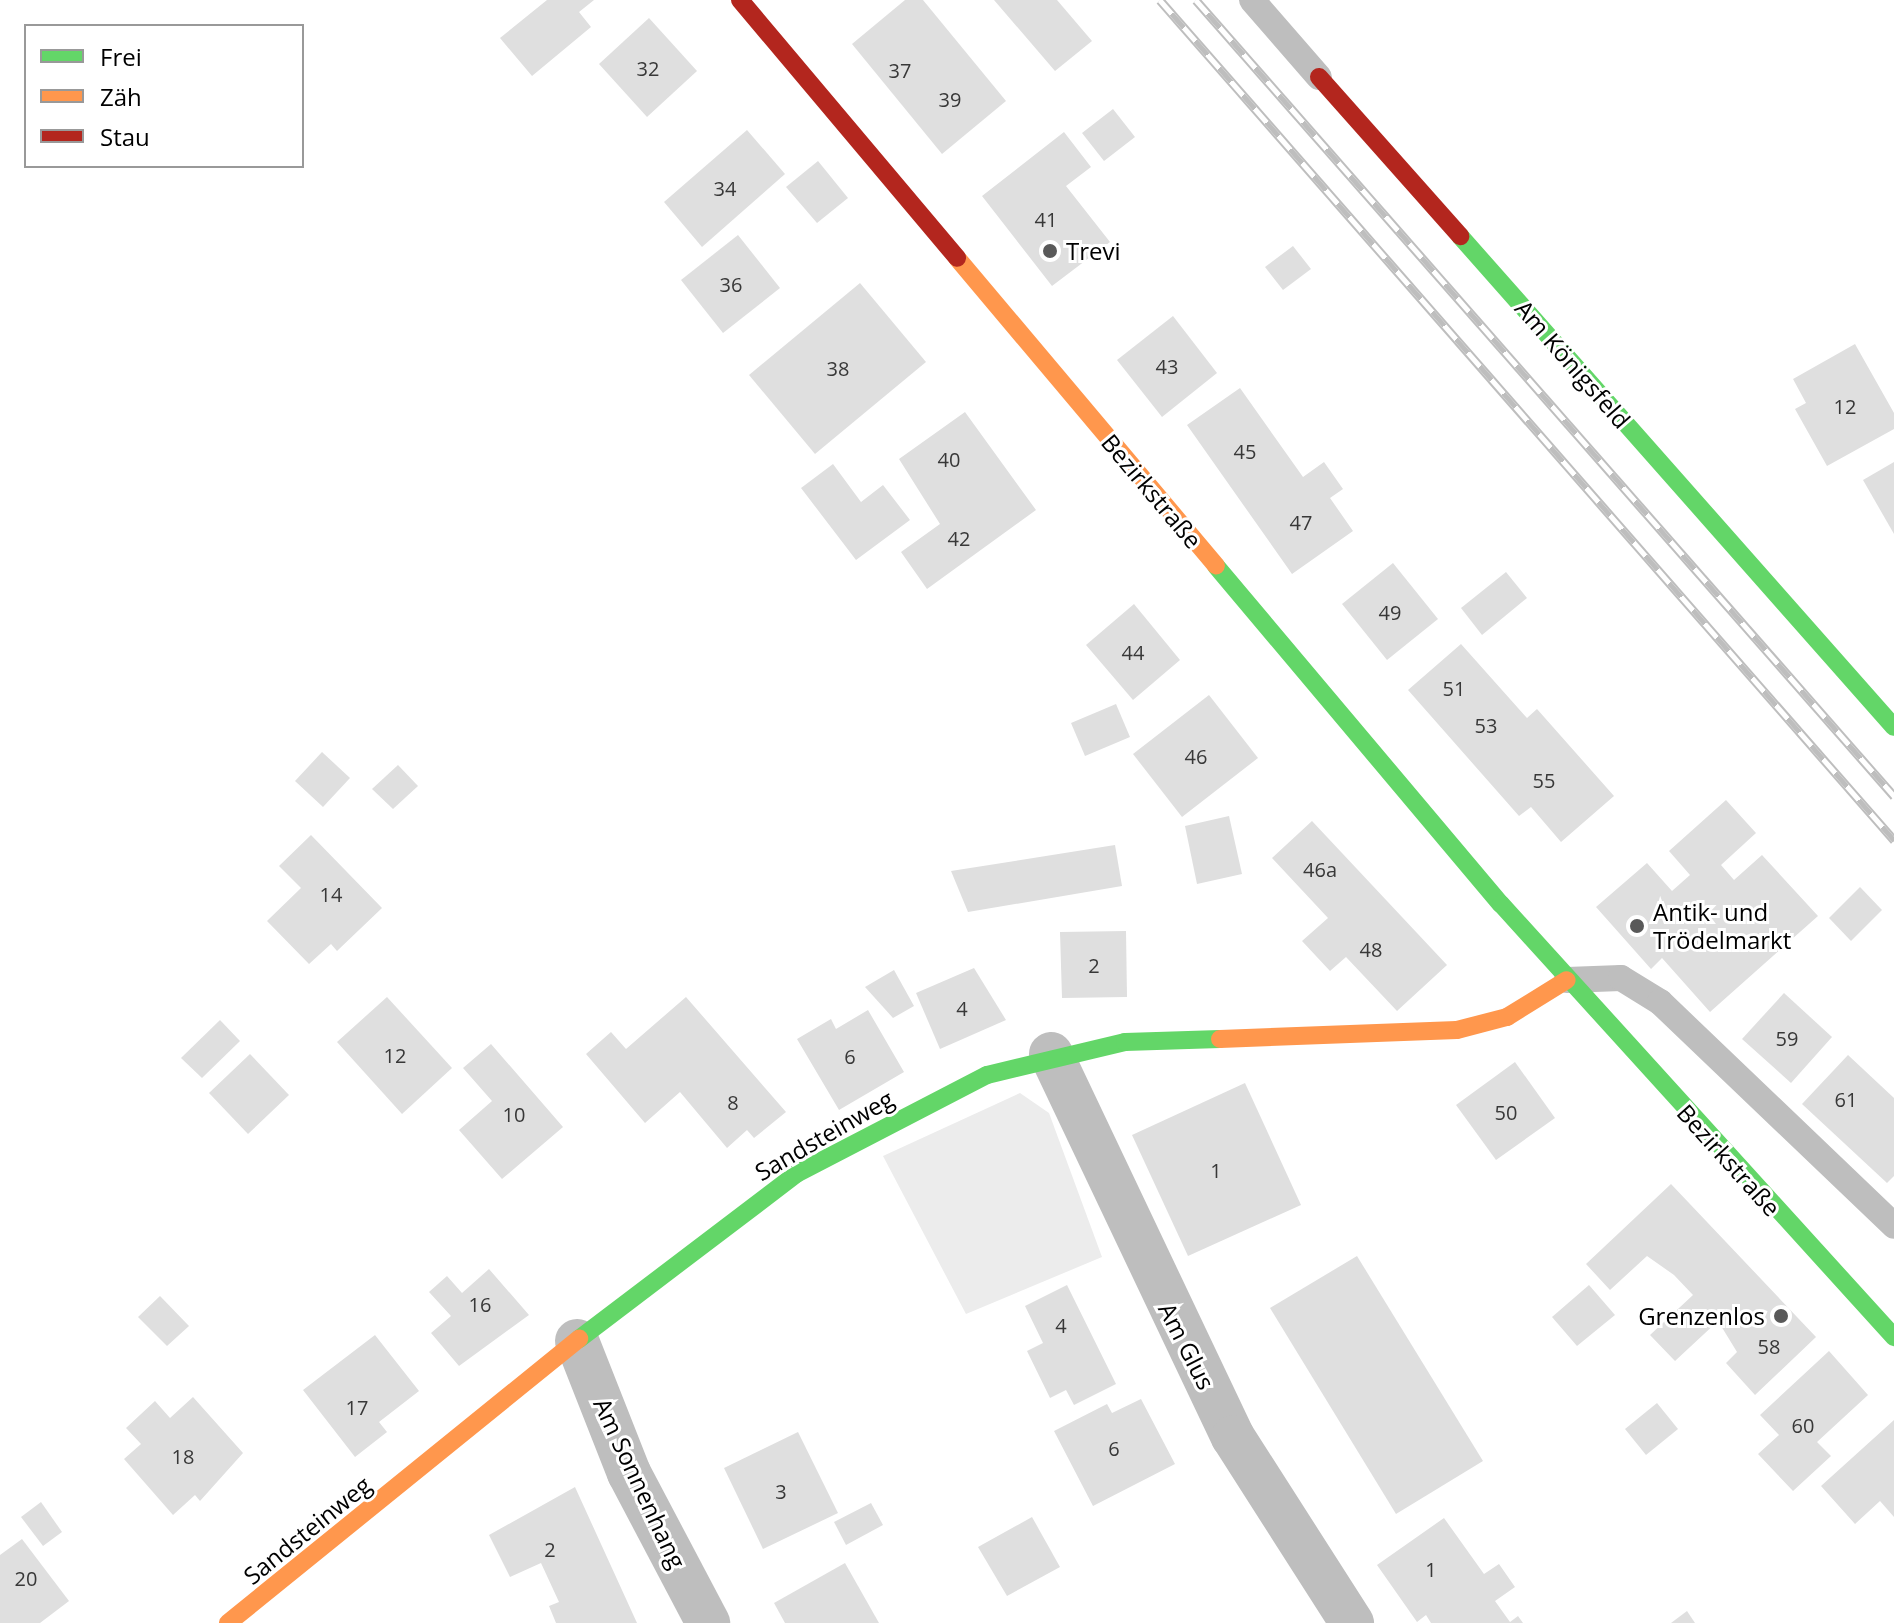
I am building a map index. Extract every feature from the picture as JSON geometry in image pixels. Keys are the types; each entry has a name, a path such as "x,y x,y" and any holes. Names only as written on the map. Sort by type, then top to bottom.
{"street":[{"name":"Bezirkstraße","path":"740,0 1567,980 1894,1337"},
{"name":"Am Königsfeld","path":"1319,77 1894,727"},
{"name":"Sandsteinweg","path":"228,1623 577,1341 796,1174 987,1075 1051,1054 1125,1042 1457,1030 1507,1017 1567,980"},
{"name":"Am Glus","path":"1051,1054 1233,1437 1352,1623"},
{"name":"Am Sonnenhang","path":"577,1341 629,1473 708,1623"}],"lane":[{"name":"Am Königsfeld","path":"1252,0 1319,77"},
{"path":"1567,980 1621,978 1660,1002 1894,1226"}],"shaded area":[{"path":"1020,1093 1049,1113 1102,1257 966,1314 883,1156"}],"building":[{"path":"547,0 594,0 579,12 591,27 532,76 500,38"},
{"path":"905,0 923,0 1006,101 942,154 852,44"},
{"path":"994,0 1057,0 1092,41 1055,71"},
{"path":"649,18 697,71 647,117 599,64"},
{"path":"1113,109 1135,137 1104,161 1082,133"},
{"path":"747,130 785,174 702,247 664,202"},
{"path":"1064,132 1091,167 1066,186 1110,242 1052,286 982,196"},
{"path":"818,161 848,198 817,223 786,187"},
{"path":"738,235 780,288 723,333 681,280"},
{"path":"1293,246 1311,269 1283,290 1265,267"},
{"path":"860,283 926,362 815,454 749,375"},
{"path":"1173,316 1217,373 1162,417 1117,360"},
{"path":"1855,344 1894,413 1894,429 1827,466 1795,409 1806,403 1793,379"},
{"path":"1240,388 1303,477 1324,462 1343,489 1330,498 1353,531 1292,574 1187,425"},
{"path":"965,412 1036,510 927,589 901,552 940,524 899,459"},
{"path":"1894,462 1894,534 1863,480"},
{"path":"833,464 861,502 883,485 910,520 856,560 801,488"},
{"path":"1393,563 1438,619 1387,660 1342,604"},
{"path":"1506,572 1527,598 1482,635 1461,608"},
{"path":"1134,604 1180,660 1133,700 1086,645"},
{"path":"1461,644 1527,718 1537,709 1614,796 1561,842 1531,807 1519,816 1408,690"},
{"path":"1209,695 1258,758 1182,817 1133,754"},
{"path":"1116,704 1130,737 1085,756 1071,723"},
{"path":"322,752 350,778 323,807 295,781"},
{"path":"398,765 418,786 393,809 372,789"},
{"path":"1726,800 1756,833 1721,865 1734,880 1762,855 1818,916 1710,1012 1662,958 1651,969 1596,907 1647,863 1672,891 1690,875 1669,851"},
{"path":"1229,816 1242,874 1197,884 1185,826"},
{"path":"1312,821 1447,965 1397,1011 1346,957 1330,971 1302,941 1328,918 1272,858"},
{"path":"311,835 382,908 337,951 331,944 309,964 267,921 301,888 279,866"},
{"path":"1115,845 1122,886 968,912 951,871"},
{"path":"1860,887 1882,910 1851,941 1829,918"},
{"path":"1126,931 1127,997 1062,998 1060,932"},
{"path":"974,968 1006,1020 940,1049 916,993"},
{"path":"894,970 914,1006 893,1018 865,987"},
{"path":"1784,993 1832,1037 1791,1083 1742,1039"},
{"path":"387,997 452,1068 402,1114 337,1042"},
{"path":"686,997 786,1112 754,1138 747,1130 727,1148 680,1092 645,1123 586,1054 611,1032 626,1049"},
{"path":"868,1010 904,1072 839,1110 797,1039 831,1019 836,1029"},
{"path":"220,1020 240,1041 202,1078 181,1058"},
{"path":"491,1044 563,1127 502,1179 459,1130 492,1101 463,1068"},
{"path":"250,1054 289,1095 248,1134 209,1093"},
{"path":"1848,1055 1894,1098 1894,1176 1887,1183 1802,1104"},
{"path":"1515,1062 1555,1118 1496,1160 1456,1105"},
{"path":"1245,1083 1301,1205 1188,1256 1132,1135"},
{"path":"1671,1184 1816,1337 1755,1395 1726,1363 1737,1352 1718,1321 1675,1361 1650,1335 1693,1295 1674,1275 1647,1256 1610,1290 1586,1264"},
{"path":"1357,1256 1483,1461 1396,1514 1270,1308"},
{"path":"489,1269 529,1315 459,1366 431,1333 451,1316 429,1292 447,1276 462,1293"},
{"path":"1067,1285 1116,1384 1074,1405 1066,1390 1050,1398 1027,1351 1043,1343 1025,1306"},
{"path":"1589,1285 1615,1315 1577,1346 1552,1317"},
{"path":"160,1296 189,1326 167,1346 138,1317"},
{"path":"375,1335 419,1391 379,1422 387,1432 355,1457 303,1390"},
{"path":"1829,1351 1868,1395 1817,1442 1831,1456 1793,1491 1758,1454 1779,1435 1760,1415"},
{"path":"193,1397 243,1453 200,1501 195,1495 173,1515 124,1459 141,1444 126,1428 155,1401 170,1418"},
{"path":"1141,1399 1175,1464 1093,1506 1054,1431 1107,1404 1112,1413"},
{"path":"1657,1403 1678,1429 1646,1455 1625,1429"},
{"path":"1894,1420 1894,1517 1880,1501 1855,1524 1821,1486"},
{"path":"798,1432 838,1513 763,1549 724,1468"},
{"path":"575,1487 637,1623 556,1623 549,1606 559,1602 541,1563 510,1577 489,1535"},
{"path":"41,1502 62,1532 43,1546 21,1517"},
{"path":"871,1503 883,1525 846,1545 834,1522"},
{"path":"1032,1517 1060,1567 1007,1596 978,1547"},
{"path":"1444,1518 1484,1574 1499,1564 1515,1587 1495,1601 1510,1622 1518,1616 1523,1623 1431,1623 1426,1615 1417,1622 1377,1565"},
{"path":"22,1539 69,1601 40,1623 0,1623 0,1555"},
{"path":"845,1563 879,1623 785,1623 774,1603"},
{"path":"1687,1611 1695,1623 1671,1623"}],"railway":[{"path":"1160,0 1894,840"},
{"path":"1196,0 1894,796"}],"traffic: fast":[{"path":"1460,236 1894,727"},
{"path":"1216,566 1501,904 1894,1337"},
{"path":"579,1339 796,1174 987,1075 1125,1042 1220,1039"}],"traffic: slow":[{"path":"957,258 1216,566"},
{"path":"1220,1039 1457,1030 1507,1017 1567,980"},
{"path":"228,1623 579,1339"}],"traffic: jam":[{"path":"740,0 957,258"},
{"path":"1319,77 1460,236"}],"place":[{"name":"Trevi","path":"1050,251"},
{"name":"Antik- und Trödelmarkt","path":"1637,926"},
{"name":"Grenzenlos","path":"1781,1316"}]}
